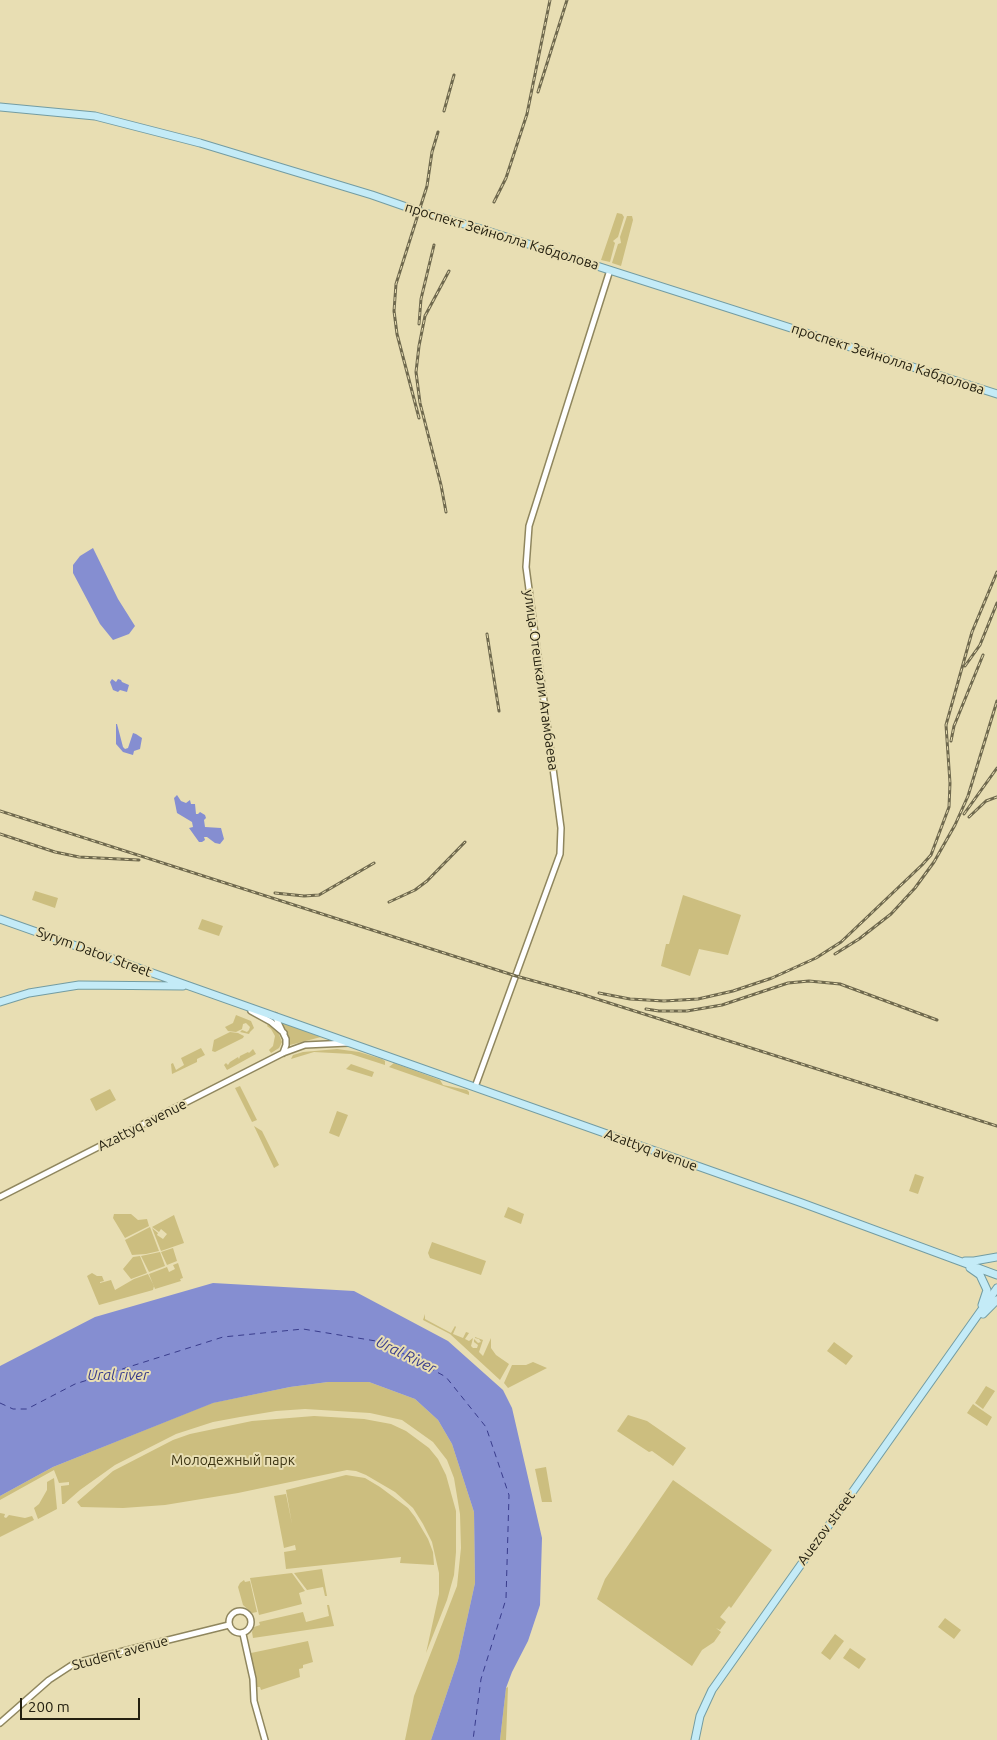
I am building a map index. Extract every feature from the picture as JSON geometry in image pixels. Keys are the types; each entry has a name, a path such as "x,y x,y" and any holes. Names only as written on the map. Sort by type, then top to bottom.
{"main road":[{"name":"проспект Зейнолла Кабдолова","path":"0,107 96,116 200,143 610,270 997,394"},
{"name":"Syrym Datov Street","path":"0,919 275,1016"},
{"path":"0,1002 28,993 79,985 188,986"},
{"name":"Azattyq avenue","path":"275,1016 955,1259"},
{"path":"955,1259 974,1261 997,1257"},
{"path":"955,1259 997,1275"},
{"path":"955,1259 975,1270 987,1290 975,1320"},
{"path":"975,1320 997,1288"},
{"path":"975,1320 997,1300"},
{"name":"Auezov street","path":"695,1740 700,1716 712,1690 975,1320"}],"street":[{"name":"улица Отешкали Атамбаева","path":"475,1087 560,854 561,828 526,567 529,526 610,270"},
{"path":"239,1003 271,1022 284,1033"},
{"path":"275,1016 284,1033 286,1045 283,1052"},
{"name":"Azattyq avenue","path":"0,1197 283,1052 306,1046 348,1043"},
{"path":"238,1611 246,1612 251,1618 252,1625 247,1632 242,1634 233,1631 229,1624 229,1619 238,1611"},
{"name":"Student avenue","path":"0,1723 49,1680 75,1663 229,1624"},
{"path":"242,1634 253,1680 254,1701 265,1740"}],"green space":[{"path":"617,213 622,214 624,217 618,237 613,241 615,243 610,262 601,260"},
{"path":"627,216 632,216 633,220 621,266 612,263 618,244 621,243 620,237"},
{"path":"35,891 58,898 55,908 32,900"},
{"path":"683,895 741,915 728,955 699,949 690,976 661,966 666,944 669,944"},
{"path":"202,919 223,926 219,936 198,929"},
{"path":"236,1015 251,1021 254,1028 249,1034 240,1032 242,1030 247,1032 249,1030 250,1027 246,1023 243,1024 242,1029 236,1032 228,1031 225,1027 233,1023"},
{"path":"269,1023 278,1032 282,1042 279,1048 271,1053 269,1050 273,1046 275,1036 267,1026"},
{"path":"283,1023 321,1037 290,1045"},
{"path":"230,1032 244,1036 215,1052 212,1051 214,1040"},
{"path":"201,1048 205,1055 197,1059 197,1062 172,1074 171,1064 173,1063 176,1070 184,1065 181,1058"},
{"path":"253,1049 256,1054 227,1070 224,1065 226,1063 228,1065"},
{"path":"337,1049 359,1052 382,1059 385,1061 385,1065 351,1054 314,1052 291,1059 293,1055 303,1052"},
{"path":"394,1063 440,1080 443,1085 467,1090 469,1095 389,1067"},
{"path":"351,1064 374,1072 372,1077 346,1069"},
{"path":"240,1086 257,1120 252,1122 235,1088"},
{"path":"110,1089 116,1100 96,1111 90,1099"},
{"path":"337,1111 348,1115 339,1137 329,1133"},
{"path":"254,1126 262,1131 279,1165 274,1168"},
{"path":"915,1174 924,1177 918,1194 909,1191"},
{"path":"508,1207 524,1214 521,1224 504,1217"},
{"path":"114,1214 131,1214 138,1220 147,1219 149,1226 125,1238 113,1218"},
{"path":"174,1215 184,1243 161,1251 152,1228 163,1239 167,1234 161,1229 159,1232 152,1227"},
{"path":"150,1227 159,1251 132,1255 125,1240"},
{"path":"432,1242 486,1261 481,1275 430,1258 428,1253"},
{"path":"173,1248 177,1261 167,1265 161,1252"},
{"path":"160,1252 165,1266 149,1272 141,1256"},
{"path":"140,1256 147,1273 131,1279 123,1269 133,1257"},
{"path":"178,1263 183,1278 180,1279 181,1281 155,1289 149,1274 167,1267 169,1272 175,1269 173,1265"},
{"path":"92,1273 102,1276 104,1281 100,1283 111,1280 115,1290 134,1279 148,1274 154,1286 153,1290 99,1305 87,1276"},
{"path":"425,1314 425,1319 451,1333 455,1326 453,1334 463,1338 466,1332 469,1333 465,1339 469,1341 473,1338 471,1346 473,1348 477,1348 478,1345 474,1342 474,1339 478,1343 481,1342 475,1337 483,1340 479,1352 483,1356 491,1338 491,1348 496,1355 509,1364 500,1380 450,1334 423,1320"},
{"path":"834,1342 853,1356 846,1365 827,1351"},
{"path":"533,1362 547,1368 508,1388 504,1383 512,1365 526,1365"},
{"path":"328,1382 369,1382 415,1399 438,1420 452,1444 474,1512 475,1583 458,1660 431,1740 405,1740 414,1696 457,1586 461,1548 460,1514 454,1478 447,1460 433,1442 402,1420 370,1413 305,1409 276,1411 213,1422 176,1434 115,1465 64,1504 62,1504 61,1486 69,1485 69,1482 59,1483 54,1470 0,1500 0,1496 53,1467 212,1403 290,1387"},
{"path":"986,1386 995,1391 983,1409 975,1403"},
{"path":"973,1404 992,1417 987,1426 967,1413"},
{"path":"628,1415 647,1421 686,1448 673,1466 652,1451 649,1452 617,1431"},
{"name":"Молодежный парк","path":"314,1416 364,1419 391,1424 406,1431 429,1448 438,1459 446,1475 456,1511 454,1575 447,1600 426,1653 439,1594 439,1573 432,1542 413,1508 395,1492 366,1475 347,1470 238,1493 165,1505 123,1508 81,1507 77,1502 113,1471 173,1440 190,1434 252,1421"},
{"path":"546,1467 552,1502 542,1502 535,1469"},
{"path":"346,1475 365,1478 408,1508 428,1539 433,1552 434,1565 400,1563 401,1557 286,1569 284,1552 296,1550 295,1545 284,1548 274,1496 286,1494 292,1524 286,1490"},
{"path":"54,1478 57,1509 38,1519 34,1508 39,1504 47,1490 47,1482"},
{"path":"673,1480 772,1550 731,1608 729,1606 720,1617 726,1622 720,1630 716,1628 721,1632 714,1642 702,1650 692,1666 597,1599 605,1579"},
{"path":"0,1513 5,1514 4,1517 6,1518 9,1515 25,1518 32,1516 34,1520 0,1537"},
{"path":"322,1569 327,1596 325,1596 323,1587 307,1590 294,1573"},
{"path":"292,1573 305,1591 299,1593 302,1604 259,1615 250,1578"},
{"path":"244,1580 245,1582 250,1581 257,1612 252,1613 243,1605 238,1587"},
{"path":"327,1605 329,1605 334,1626 253,1638 252,1632 254,1627 260,1625 259,1622 303,1612 306,1622 329,1616"},
{"path":"945,1618 961,1630 954,1639 938,1627"},
{"path":"835,1634 844,1641 830,1660 821,1653"},
{"path":"308,1641 313,1662 303,1665 303,1668 299,1669 300,1677 261,1690 260,1687 257,1687 251,1653"},
{"path":"850,1648 866,1659 859,1669 843,1658"},
{"path":"508,1687 506,1740 500,1740 506,1688"}],"water":[{"path":"93,548 118,599 135,626 129,634 113,640 100,624 73,573 73,565 80,556"},
{"path":"112,679 116,682 118,679 121,680 129,685 127,692 113,690 110,682"},
{"path":"116,724 125,749 128,748 133,733 142,738 140,749 134,751 133,755 123,752 116,744"},
{"path":"177,795 181,801 186,803 190,800 191,804 195,804 196,814 200,812 205,815 205,827 221,828 224,839 220,844 207,837 204,837 205,840 202,842 199,842 189,828 193,827 192,822 177,813 174,798"},
{"name":"Ural river","path":"213,1283 354,1291 448,1341 503,1390 512,1408 542,1538 540,1605 528,1641 506,1688 500,1740 431,1740 458,1660 475,1583 474,1512 452,1444 438,1420 415,1399 369,1382 328,1382 290,1387 213,1403 53,1467 0,1496 0,1366 95,1317"}],"ferry route":[{"path":"0,1403 13,1409 27,1409 75,1384 223,1337 303,1329 382,1342 446,1377 486,1427 509,1495 506,1599 481,1679 473,1740"}],"railway":[{"path":"494,202 506,178 527,114 550,0"},
{"path":"538,92 567,0"},
{"path":"444,111 454,75"},
{"path":"419,418 397,334 394,311 396,284 427,186 432,152 438,132"},
{"path":"419,324 421,299 434,245"},
{"path":"446,512 420,403 416,372 425,316 449,271"},
{"path":"599,993 630,999 664,1001 698,999 733,991 772,978 816,958 841,942 922,865 931,855 949,807 950,783 946,725 972,632 997,572"},
{"path":"965,666 980,645 997,603"},
{"path":"487,634 499,711"},
{"path":"951,741 954,726 983,655"},
{"path":"835,954 859,939 891,914 915,888 934,862 955,825 968,796 997,701"},
{"path":"964,814 997,768"},
{"path":"969,817 986,801 997,797"},
{"path":"0,811 516,976 581,994 997,1126"},
{"path":"0,834 55,852 79,857 139,860"},
{"path":"389,902 415,890 427,881 465,842"},
{"path":"275,893 304,896 319,895 374,863"},
{"path":"646,1009 687,1011 722,1005 788,983 809,981 840,984 937,1020"}],"water label":[{"name":"Ural River","path":"406,1355"}]}
